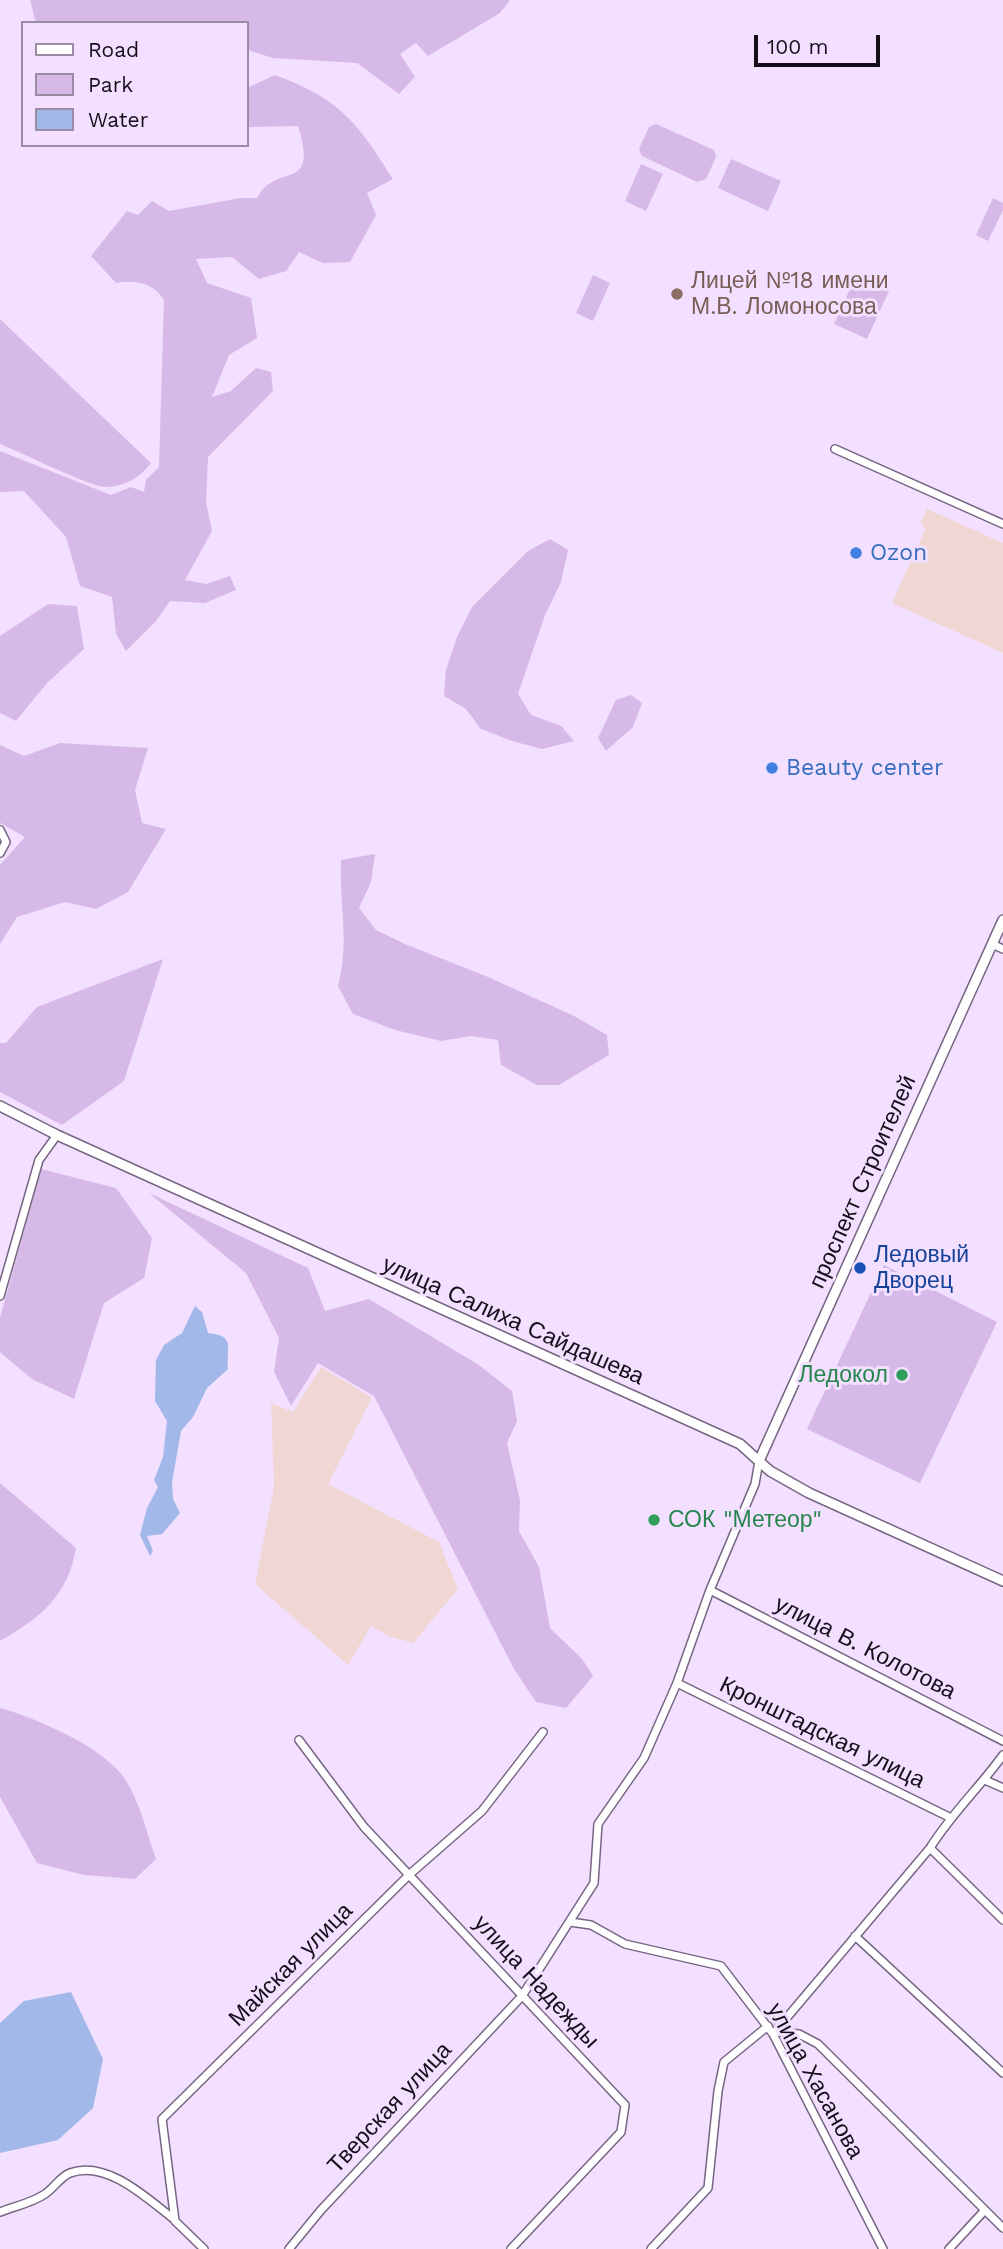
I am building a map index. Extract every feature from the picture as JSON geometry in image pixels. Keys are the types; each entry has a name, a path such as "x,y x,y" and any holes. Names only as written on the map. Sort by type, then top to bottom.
{"street":[{"path":"835,449 1003,524"},
{"path":"0,830 6,842 0,853"},
{"name":"проспект Строителей","path":"759,1461 1003,920"},
{"path":"992,944 1003,948"},
{"name":"улица Салиха Сайдашева","path":"0,1106 57,1135 740,1444 759,1461 809,1493 1003,1581"},
{"path":"0,1296 39,1160 57,1135"},
{"name":"Тверская улица","path":"289,2249 331,2199 522,1996 594,1882 598,1824 644,1758 677,1683 710,1590 755,1484 759,1461"},
{"name":"улица В. Колотова","path":"710,1590 1003,1741"},
{"name":"Кронштадская улица","path":"677,1683 949,1817"},
{"name":"Майская улица","path":"175,2221 162,2119 410,1874 482,1811 543,1732"},
{"name":"улица Надежды","path":"299,1740 364,1827 625,2105 621,2132 511,2249"},
{"path":"776,2033 930,1848 949,1817 985,1780 1003,1755"},
{"path":"985,1780 1003,1788"},
{"path":"930,1848 1003,1919"},
{"name":"улица Хасанова","path":"570,1922 591,1925 625,1944 721,1966 776,2033 883,2249"},
{"path":"855,1936 1003,2073"},
{"path":"651,2249 708,2188 718,2091 724,2062 768,2026"},
{"name":"улица Хасанова","path":"776,2033 799,2035 818,2044 1003,2228"},
{"path":"0,2212 37,2198 67,2174 78,2171 108,2175 134,2189 175,2221 204,2249"},
{"path":"949,2249 985,2210"}],"shaded area":[{"path":"927,509 1003,543 1003,653 892,603 925,530 921,522"},
{"path":"321,1367 372,1398 328,1484 439,1542 458,1589 413,1643 391,1637 371,1626 348,1665 255,1584 274,1487 271,1403 293,1412"}],"green space":[{"path":"30,0 510,0 500,13 428,56 416,43 400,54 415,77 399,94 357,63 273,58 248,50 248,21 35,21"},
{"path":"275,75 316,93 357,127 393,179 367,193 376,215 350,262 323,263 299,252 286,271 259,279 232,257 196,259 207,283 251,298 257,338 229,355 212,397 231,391 256,368 271,372 273,391 208,457 206,502 212,531 185,580 206,584 230,576 236,590 205,603 170,601 156,621 126,651 116,634 112,597 80,586 66,537 24,491 0,492 0,451 111,495 131,487 144,492 146,480 159,467 164,300 149,286 130,282 116,283 91,256 127,211 138,215 152,201 169,211 241,198 257,198 275,180 300,169 303,147 298,126 248,127 248,88"},
{"path":"656,124 714,150 716,157 706,179 697,182 642,156 639,149 649,127"},
{"path":"731,159 781,181 768,211 718,188"},
{"path":"641,164 663,174 646,211 625,201"},
{"path":"993,198 1003,203 1003,210 988,241 976,235"},
{"path":"593,275 610,283 593,321 576,313"},
{"path":"856,276 889,291 867,339 834,324"},
{"path":"0,319 151,463 142,473 131,481 105,487 70,475 0,444"},
{"path":"550,539 568,550 561,582 545,615 518,694 531,715 561,726 574,741 542,749 481,729 466,709 444,696 446,670 457,637 472,607 528,551"},
{"path":"48,604 77,606 84,649 47,683 16,721 0,713 0,636"},
{"path":"631,695 642,703 633,727 606,751 598,738 616,700"},
{"path":"60,743 148,748 135,790 142,823 166,829 128,892 96,909 65,902 17,917 0,944 0,865 25,837 0,823 0,745 24,756"},
{"path":"375,854 371,882 359,908 376,930 574,1016 607,1035 609,1055 559,1085 537,1085 501,1065 498,1040 471,1036 441,1041 395,1030 353,1014 338,986 344,938 341,860"},
{"path":"163,959 124,1081 62,1125 0,1092 0,1043 6,1043 37,1007"},
{"path":"41,1169 116,1188 152,1238 144,1278 104,1303 74,1399 32,1379 0,1352 0,1318"},
{"path":"149,1193 308,1268 325,1311 369,1299 479,1365 512,1391 517,1421 507,1443 520,1500 519,1531 539,1567 550,1628 582,1659 593,1676 566,1708 536,1702 514,1669 374,1396 318,1363 291,1406 274,1372 279,1338 246,1273"},
{"name":"Ледокол","path":"884,1265 997,1322 920,1483 807,1429"},
{"path":"0,1483 76,1548 66,1580 50,1604 28,1624 0,1641"},
{"path":"0,1708 50,1726 86,1745 115,1767 125,1779 139,1808 156,1859 135,1879 84,1875 37,1863 0,1797"}],"water":[{"path":"195,1306 202,1312 208,1333 217,1334 226,1340 228,1369 207,1388 193,1417 181,1431 172,1482 173,1499 180,1513 162,1534 147,1536 153,1551 150,1556 140,1535 147,1508 158,1487 154,1480 163,1457 167,1421 155,1401 156,1360 164,1345 182,1333"},
{"path":"71,1992 103,2059 93,2108 58,2140 0,2153 0,2023 24,2001"}],"place":[{"name":"Лицей №18 имени М.В. Ломоносова","path":"677,294"},
{"name":"Ozon","path":"856,553"},
{"name":"Beauty center","path":"772,768"},
{"name":"Ледовый Дворец","path":"860,1268"},
{"name":"Ледокол","path":"902,1375"},
{"name":"СОК \"Метеор\"","path":"654,1520"}]}
